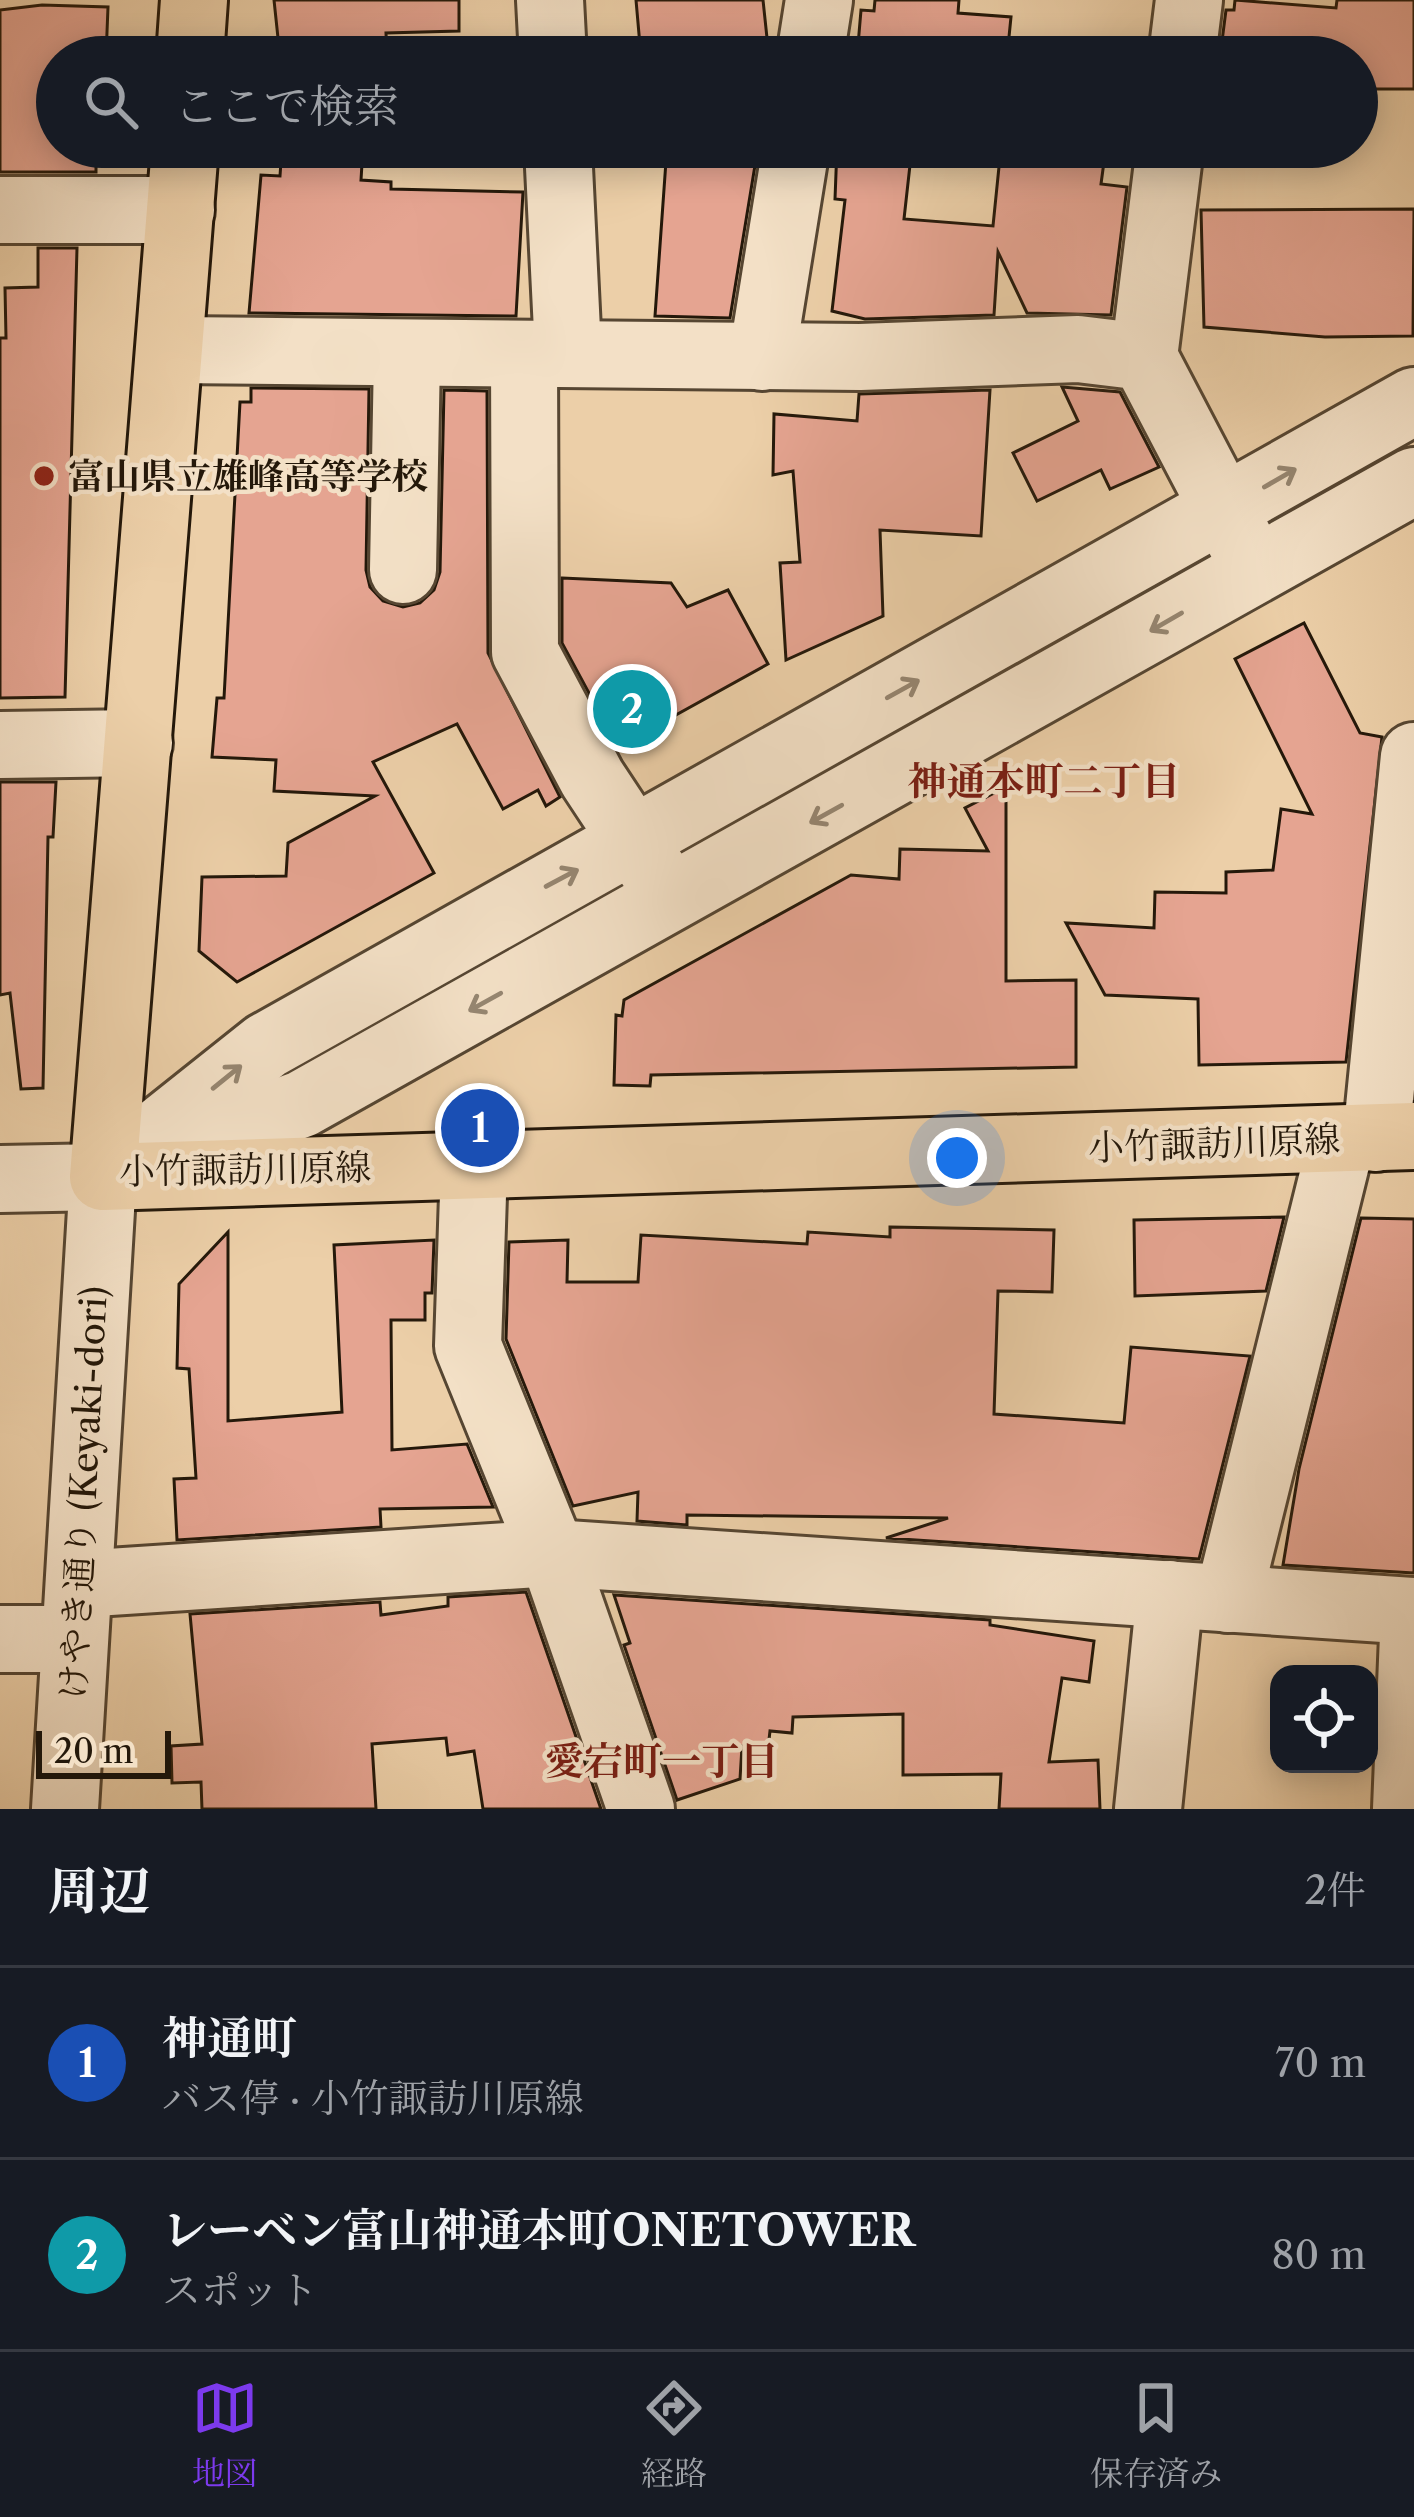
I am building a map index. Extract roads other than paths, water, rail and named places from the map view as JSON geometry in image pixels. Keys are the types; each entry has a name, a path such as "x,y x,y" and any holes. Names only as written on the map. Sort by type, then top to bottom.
{"main road":[{"path":"191,36 194,0"},
{"name":"小竹諏訪川原線","path":"183,179 103,1177 1377,1138"}],"street":[{"path":"550,0 552,36"},
{"path":"813,36 819,0"},
{"path":"1185,36 1189,0"},
{"path":"557,168 525,652 592,778 671,899"},
{"path":"762,357 793,168"},
{"path":"1167,168 1144,357 1256,571"},
{"path":"0,210 183,179"},
{"path":"172,350 762,357 1078,349 1144,357"},
{"path":"403,570 407,356"},
{"path":"103,1177 266,1046 1414,401"},
{"path":"0,1179 103,1177 302,1104 1414,481"},
{"path":"0,745 140,742"},
{"path":"1148,1809 1199,1597 1377,1138 1413,767"},
{"path":"474,1165 468,1346 552,1552 641,1809"},
{"name":"けやき通り (Keyaki-dori)","path":"65,1809 103,1177"},
{"path":"0,1639 76,1612 552,1552 1414,1611 1406,1809"}],"place":[{"name":"富山県立雄峰高等学校","path":"44,476"},
{"name":"レーベン富山神通本町ONETOWER","path":"632,709"},
{"name":"神通町","path":"480,1128"}],"district":[{"name":"神通本町二丁目","path":"1044,781"},
{"name":"愛宕町一丁目","path":"662,1761"}]}
